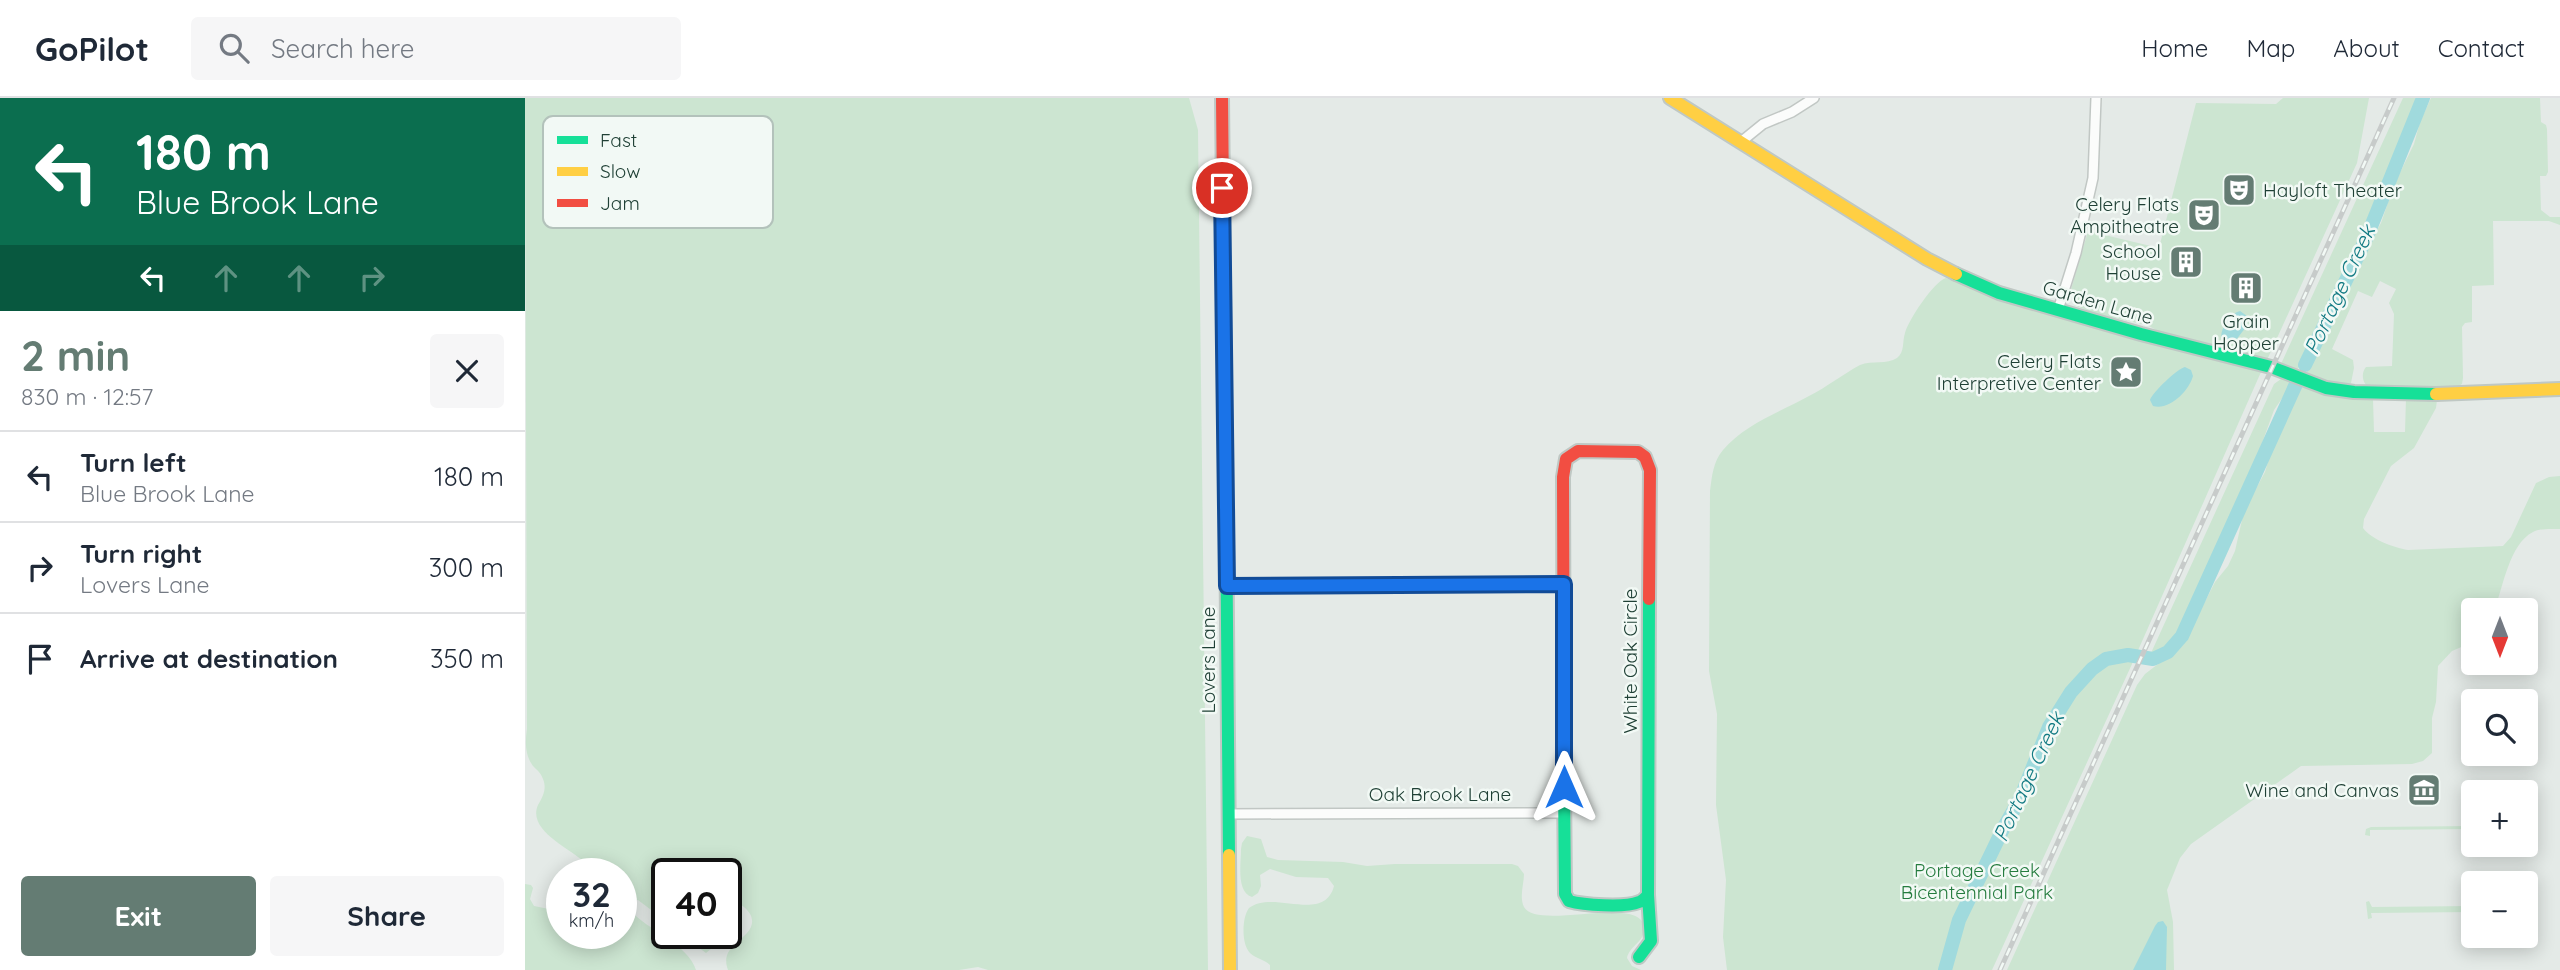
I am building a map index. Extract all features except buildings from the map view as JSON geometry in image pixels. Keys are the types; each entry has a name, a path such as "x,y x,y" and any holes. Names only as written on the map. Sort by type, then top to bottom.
{"street":[{"name":"Lovers Lane","path":"1221,98 1230,970"},
{"path":"1742,141 1763,124 1814,98"},
{"path":"2058,310 2076,253 2093,178 2096,98"},
{"name":"Garden Lane","path":"1676,99 1938,266 1989,289 2141,334 2271,367 2341,391 2434,394 2560,389"},
{"name":"White Oak Circle","path":"1564,584 1563,470 1566,459 1578,452 1633,451 1643,454 1649,465 1648,895 1651,941 1639,957"},
{"path":"1227,586 1564,584 1565,891 1569,901 1579,905 1630,905 1641,902 1648,895"},
{"name":"Oak Brook Lane","path":"1228,814 1564,813"}],"green space":[{"path":"525,98 1189,98 1198,130 1208,970 988,970 978,967 959,970 728,970 728,953 731,949 742,949 742,938 751,927 752,921 742,905 742,858 651,858 651,910 637,900 637,858 579,858 551,838 538,822 536,814 545,786 541,775 530,762 526,739"},
{"path":"2283,98 2369,98 2357,163 2267,360 2158,331 2147,325 2096,314 2074,305 2070,293 2088,231 2159,248 2196,103 2276,104"},
{"path":"2403,98 2419,98 2371,217 2297,371 2281,364"},
{"path":"2431,98 2540,98 2541,122 2547,129 2548,172 2546,176 2540,176 2541,210 2550,217 2560,217 2560,225 2549,221 2493,221 2494,285 2472,286 2472,322 2465,323 2462,327 2463,378 2462,384 2457,387 2366,385 2363,375 2366,367 2392,366 2394,314 2389,303 2396,289 2380,281 2372,297 2358,291 2332,349 2353,360 2351,383 2334,385 2305,375 2329,326 2344,306 2353,272 2381,223"},
{"name":"Portage Creek Bicentennial Park","path":"1946,278 2015,305 2131,339 2261,372 2132,664 1992,970 1727,970 1723,937 1726,880 1716,805 1717,714 1709,671 1710,491 1715,464 1732,441 1763,419 1816,392 1860,365 1889,361 1900,356 1907,327 1916,311 1935,286"},
{"path":"2281,379 2294,381 2274,410 2249,479 2183,625 2169,646 2153,655 2151,653 2274,384"},
{"path":"2299,384 2338,396 2373,399 2374,432 2405,432 2406,398 2437,400 2436,408 2414,448 2391,466 2364,519 2363,528 2377,539 2408,550 2503,546 2511,537 2536,483 2549,477 2560,476 2560,529 2539,530 2525,538 2512,556 2498,598 2461,598 2461,647 2452,651 2438,666 2436,702 2432,718 2432,753 2423,761 2412,764 2301,766 2191,844 2180,858 2167,890 2173,922 2174,970 2007,970 2137,685 2145,674 2183,645 2215,582 2228,566 2235,551 2244,511 2265,472 2279,424"},
{"path":"2461,826 2461,829 2370,830 2370,836 2365,835 2366,829"},
{"path":"1247,836 1261,839 1267,857 1278,860 1343,862 1367,866 1518,866 1524,874 1524,907 1533,914 1549,916 1611,912 1629,914 1641,920 1643,935 1627,958 1632,966 1641,970 1270,970 1270,965 1247,949 1244,924 1249,908 1259,903 1271,902 1309,905 1320,903 1328,897 1334,886 1328,878 1296,877 1270,869 1260,875 1261,886 1258,893 1252,897 1241,884 1241,849"},
{"path":"525,884 533,888 530,899 534,906 546,908 546,949 637,949 637,917 651,927 651,949 681,949 696,970 525,970"},
{"path":"2369,901 2372,907 2461,906 2461,912 2371,913 2372,918 2368,919 2366,902"}],"water":[{"path":"2240,311 2247,316 2246,327 2236,340 2226,341 2221,337 2223,329 2229,318"},
{"path":"2185,367 2191,370 2193,376 2183,393 2172,403 2153,406 2150,400 2156,392"},
{"path":"2163,921 2167,927 2166,970 2133,970 2155,926"}],"waterway":[{"name":"Portage Creek","path":"2305,365 2366,239 2423,98"},
{"name":"Portage Creek","path":"1945,970 1959,920 2020,799 2049,727 2071,692 2092,669 2106,659 2128,655 2153,659 2168,652 2182,636 2296,384"}],"railway":[{"path":"2000,970 2394,98"}],"traffic: fast":[{"path":"1956,274 1999,293 2141,334 2271,367 2326,388 2354,392 2436,394"},
{"path":"1225,391 1229,855"},
{"path":"1639,957 1651,941 1648,895 1649,599"},
{"path":"1564,783 1565,894 1569,901 1594,905 1624,905 1640,902 1648,895"}],"traffic: slow":[{"path":"1670,98 1927,259 1956,274"},
{"path":"2436,394 2560,389"},
{"path":"1229,855 1230,970"}],"traffic: jam":[{"path":"1222,98 1225,391"},
{"path":"1564,783 1563,477 1566,459 1578,451 1638,452 1645,457 1650,470 1649,599"}],"place":[{"name":"Hayloft Theater","path":"2239,190"},
{"name":"Celery Flats Ampitheatre","path":"2204,215"},
{"name":"School House","path":"2186,262"},
{"name":"Grain Hopper","path":"2246,288"},
{"name":"Celery Flats Interpretive Center","path":"2126,372"},
{"name":"Wine and Canvas","path":"2424,790"}],"route":[{"path":"1222,188 1227,586 1564,584 1564,787"}]}
